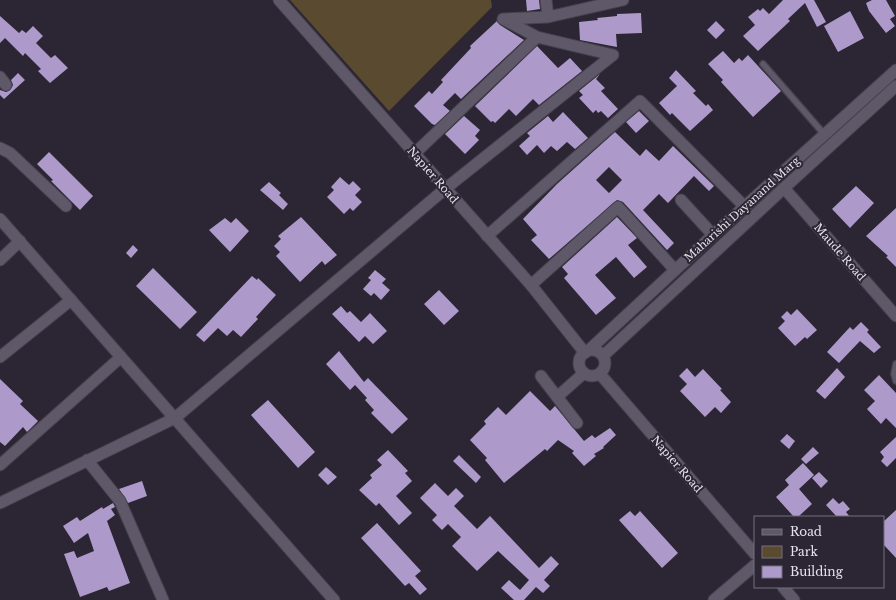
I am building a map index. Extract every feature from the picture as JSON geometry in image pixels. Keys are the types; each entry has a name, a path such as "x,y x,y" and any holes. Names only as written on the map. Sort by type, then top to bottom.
{"street":[{"name":"Napier Road","path":"279,0 531,285 587,352"},
{"path":"546,0 548,17"},
{"path":"0,503 175,418 445,189 613,55 538,37 503,19 548,17 623,0"},
{"path":"414,154 538,37"},
{"name":"Maharishi Dayanand Marg","path":"587,352 744,206 896,70"},
{"name":"Maharishi Dayanand Marg","path":"603,356 896,86"},
{"path":"487,236 640,101 744,206"},
{"path":"0,148 10,153 66,206"},
{"name":"Maude Road","path":"784,188 896,316"},
{"path":"681,200 713,235"},
{"path":"531,285 618,207 675,270"},
{"path":"0,218 334,600"},
{"path":"0,260 20,241"},
{"path":"0,357 71,300"},
{"path":"595,350 603,356 606,362 604,369 600,374 588,376 584,373 579,362 587,352 595,350"},
{"path":"0,465 121,357"},
{"path":"557,397 584,373"},
{"name":"Napier Road","path":"600,374 754,553"},
{"path":"541,376 577,423"},
{"path":"87,460 120,501 163,600"},
{"path":"714,600 754,566"},
{"path":"784,588 794,600"}],"lane":[{"path":"763,64 824,134"},
{"path":"896,364 894,374 896,381"}],"green space":[{"path":"290,0 491,0 492,7 389,111"}],"building":[{"path":"526,0 539,0 540,9 527,11"},
{"path":"783,0 814,0 826,22 817,27 805,3 788,19 790,21 758,51 743,36 755,25 748,17 758,9 760,11 763,8 769,14"},
{"path":"872,0 886,0 895,16 890,19 895,26 886,33 869,11 866,3"},
{"path":"850,11 864,38 838,52 824,26"},
{"path":"641,13 642,33 616,34 617,47 580,40 579,22 617,16 617,14"},
{"path":"0,16 19,33 22,30 26,33 33,26 43,36 36,43 51,58 55,55 68,68 50,83 38,71 41,69 25,53 23,56 5,38 0,43"},
{"path":"497,21 500,25 524,40 461,99 455,93 443,105 450,111 435,125 432,124 414,106 429,91 432,94 443,82 441,80 471,48 470,46"},
{"path":"716,21 725,30 716,39 707,30"},
{"path":"537,46 558,68 570,58 582,71 539,105 533,99 516,116 509,109 495,123 493,121 491,122 475,106"},
{"path":"723,51 734,63 739,58 742,61 748,55 781,91 753,117 721,82 723,80 708,64"},
{"path":"676,70 696,91 693,93 706,106 708,104 713,110 690,131 672,113 670,115 659,103 677,86 669,78"},
{"path":"18,73 25,80 4,99 0,95 0,90 6,92 10,90 13,85 11,80"},
{"path":"600,74 596,79 605,88 601,91 618,109 608,118 601,111 598,113 596,110 593,113 579,98 583,95 579,91"},
{"path":"639,111 649,121 636,133 626,122"},
{"path":"563,112 588,138 575,149 567,142 557,151 551,146 544,153 537,145 527,155 519,146 530,136 527,133 548,116 553,122"},
{"path":"464,116 480,130 475,136 479,140 465,154 445,134"},
{"path":"615,132 640,156 646,149 659,161 673,146 714,186 709,191 694,176 668,203 659,194 643,210 674,243 667,250 623,202 617,200 549,259 531,240 537,235 523,219 557,184","holes":["609,167 622,180 609,193 596,180"]},
{"path":"49,152 93,196 80,210 51,181 53,180 37,164"},
{"path":"340,177 349,185 353,181 361,189 355,195 362,202 353,211 350,208 344,214 327,197 334,190 331,187"},
{"path":"269,182 281,193 279,195 288,204 283,210 260,190"},
{"path":"856,186 874,203 850,228 832,209"},
{"path":"896,208 896,267 886,257 888,256 866,236"},
{"path":"301,217 337,255 325,265 322,261 300,282 276,256 280,252 274,246 281,239 278,236"},
{"path":"617,217 637,238 628,245 647,267 634,278 616,257 595,275 616,298 596,315 564,278 568,274 562,267"},
{"path":"225,218 231,223 236,218 249,231 230,252 209,230"},
{"path":"133,245 138,250 131,258 126,253"},
{"path":"153,268 197,312 180,329 136,286"},
{"path":"375,270 386,279 382,283 390,290 381,300 374,293 371,296 363,289 371,280 368,278"},
{"path":"252,276 257,280 258,278 276,295 256,317 258,319 241,337 233,330 227,336 218,328 204,342 196,335"},
{"path":"439,290 459,311 444,325 424,304"},
{"path":"341,306 347,313 350,311 361,322 370,313 387,331 373,344 365,336 359,342 332,314"},
{"path":"797,309 817,330 807,339 805,337 795,346 778,328 785,321 781,317 787,311 791,315"},
{"path":"861,322 869,330 867,332 881,347 874,353 860,341 839,363 827,352 850,327 853,330"},
{"path":"339,351 364,382 368,378 408,419 392,434 371,413 374,410 365,400 367,398 355,385 350,390 326,364"},
{"path":"687,368 695,377 703,369 722,389 720,390 731,402 721,413 715,407 705,417 680,391 687,384 679,376"},
{"path":"837,368 845,377 825,399 816,391"},
{"path":"879,375 896,393 896,428 886,418 881,424 867,409 875,401 864,390"},
{"path":"0,379 23,401 20,404 38,421 27,432 23,427 5,446 0,442"},
{"path":"530,391 550,411 555,406 584,441 592,435 595,438 610,428 616,435 603,447 604,448 594,454 596,456 584,466 572,453 574,451 558,440 547,451 545,449 504,483 485,460 487,458 470,440 486,424 484,421 498,407 506,415"},
{"path":"268,400 315,452 298,468 251,415"},
{"path":"787,434 795,441 789,449 780,441"},
{"path":"896,437 896,458 887,467 881,461 884,457 880,452"},
{"path":"813,447 819,453 806,464 801,459"},
{"path":"388,450 408,471 405,473 412,481 396,496 412,513 399,525 379,503 376,506 359,490 372,478 370,475 382,465 377,460"},
{"path":"459,455 481,477 476,483 453,461"},
{"path":"803,463 814,475 799,489 812,504 799,516 793,516 776,497 789,485 785,480"},
{"path":"326,467 337,477 328,485 318,475"},
{"path":"819,472 828,481 821,488 812,478"},
{"path":"142,481 147,496 128,503 119,489"},
{"path":"435,483 448,496 456,488 464,496 454,506 477,529 490,516 539,568 551,556 559,564 544,580 550,586 543,593 536,587 524,600 514,600 501,588 509,580 520,590 529,580 498,551 477,571 452,546 461,537 448,524 442,530 432,520 437,515 420,498"},
{"path":"833,498 839,504 843,501 850,509 846,512 849,516 836,516 826,505"},
{"path":"113,503 115,507 111,509 115,515 107,521 130,583 109,591 107,587 80,597 64,554 74,551 77,558 94,551 88,533 74,543 63,526 77,517 80,521 102,507 103,509"},
{"path":"896,510 896,558 884,545 884,521"},
{"path":"630,511 635,516 640,511 678,553 662,568 619,520"},
{"path":"377,523 421,571 415,576 427,589 420,595 409,583 405,586 361,538"}]}
